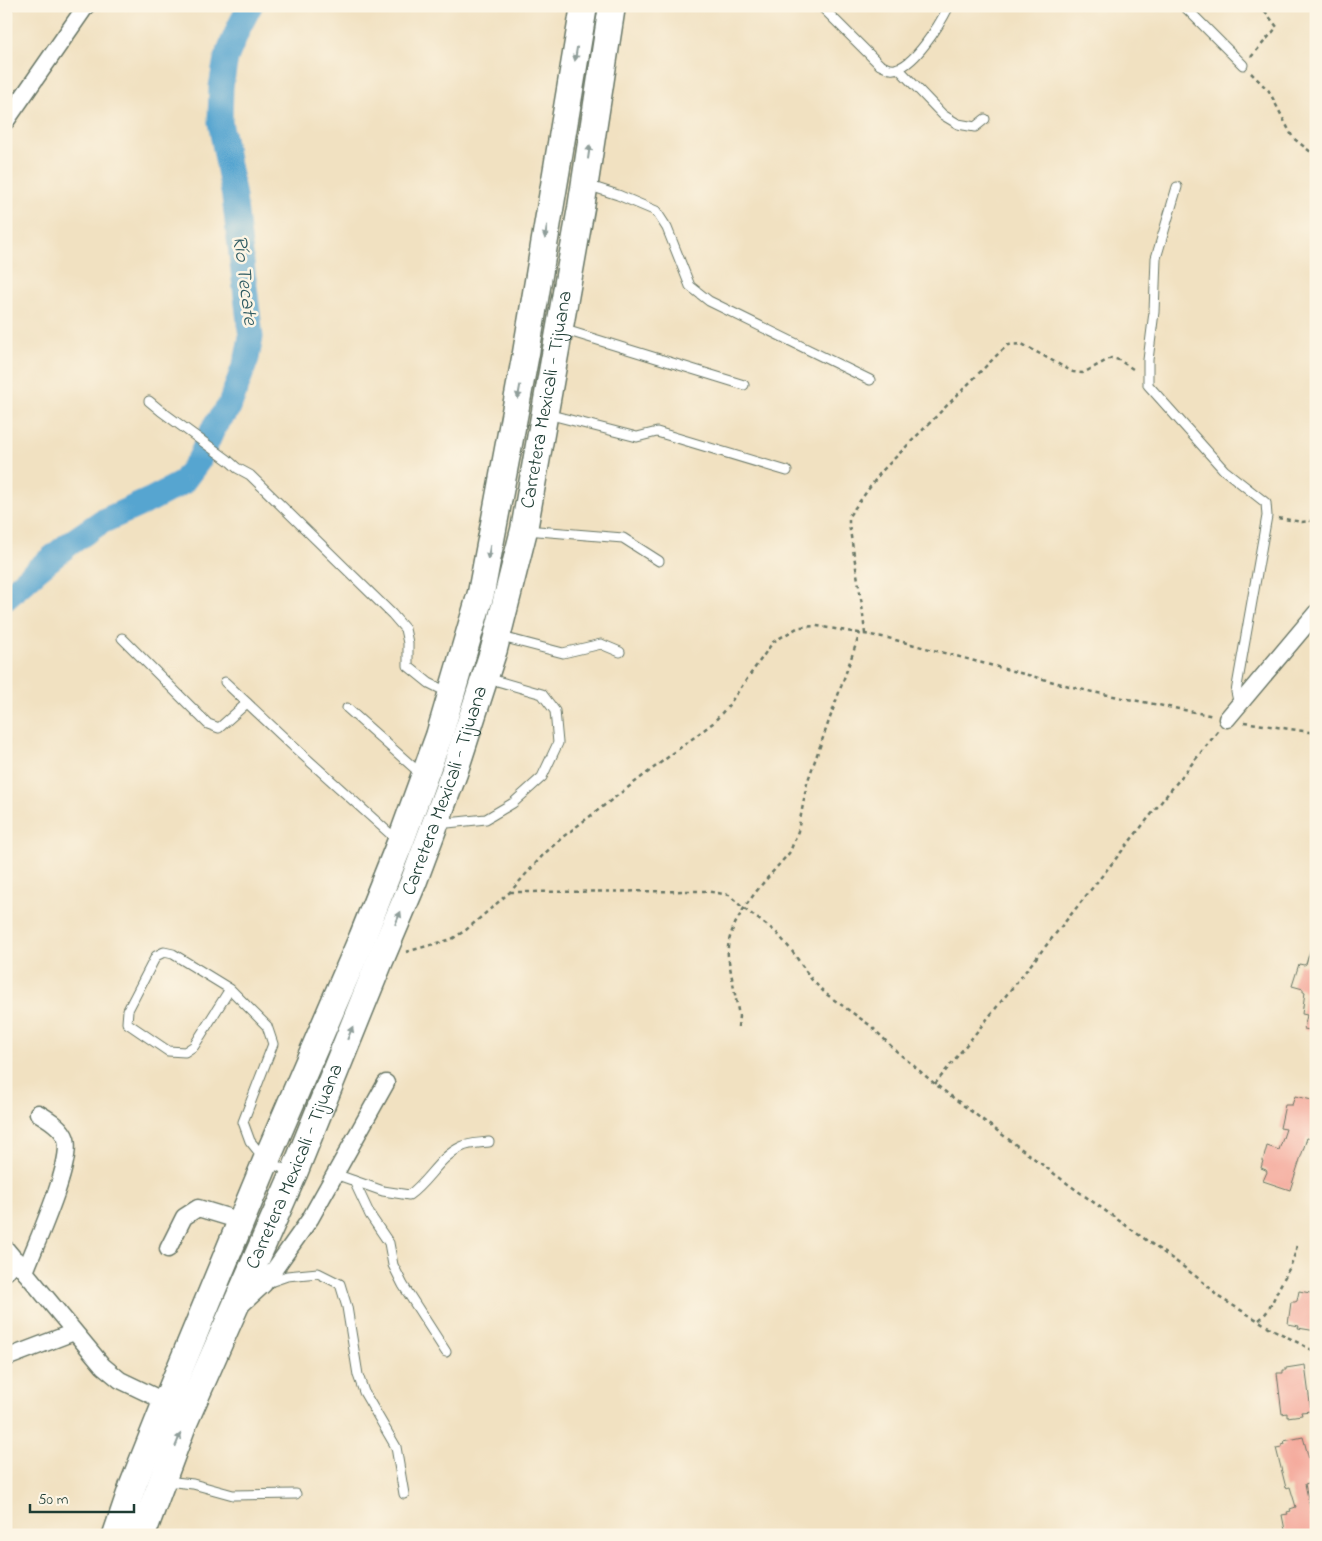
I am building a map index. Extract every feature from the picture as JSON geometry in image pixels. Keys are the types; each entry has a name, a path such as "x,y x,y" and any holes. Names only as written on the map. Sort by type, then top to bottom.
{"main road":[{"name":"Carretera Mexicali - Tijuana","path":"116,1535 133,1485 166,1402 362,938 400,843 452,694 481,593 519,392 584,6"},
{"name":"Carretera Mexicali - Tijuana","path":"142,1535 184,1425 294,1174 413,883 454,774 498,636 524,530 582,196 612,6"},
{"path":"551,201 563,193 582,196"}],"street":[{"path":"6,121 86,6"},
{"path":"1227,719 1316,613"},
{"path":"232,1314 264,1284 310,1219 386,1083"},
{"path":"38,1113 54,1124 66,1138 67,1156 62,1176 13,1263 103,1366 120,1380 166,1402"},
{"path":"168,1248 184,1218 198,1208 241,1221"},
{"path":"6,1358 74,1332"}],"lane":[{"path":"821,6 880,65 891,69 898,68 907,63 920,50 937,28 949,6"},
{"path":"1184,6 1243,65"},
{"path":"898,68 943,115 958,124 976,127 985,119"},
{"path":"1177,187 1156,258 1154,312 1148,360 1148,385 1224,470 1266,503 1267,516 1236,692 1239,704"},
{"path":"582,196 618,195 656,211 667,228 690,286 709,301 870,380"},
{"path":"559,328 744,385"},
{"path":"149,401 160,412 237,468 250,475 405,629 408,643 408,666 430,683 452,694"},
{"path":"544,414 636,437 657,432 787,471"},
{"path":"524,530 623,538 659,561"},
{"path":"498,636 563,653 601,644 620,652"},
{"path":"122,638 208,724 219,728 247,703"},
{"path":"436,824 486,819 514,803 542,777 558,743 555,711 542,694 485,678"},
{"path":"225,682 400,843"},
{"path":"347,708 424,777"},
{"path":"230,989 194,1046 185,1052 168,1051 127,1022 128,1010 156,956 164,952 173,954 230,989 267,1026 273,1044 243,1122 250,1141 266,1162 294,1174"},
{"path":"335,1174 383,1191 409,1195 419,1188 441,1162 462,1146 489,1142"},
{"path":"354,1181 370,1215 389,1243 393,1265 403,1285 446,1352"},
{"path":"264,1284 287,1276 318,1273 340,1284 347,1307 358,1375 364,1392 396,1447 404,1494"},
{"path":"162,1480 193,1484 233,1494 296,1494"}],"path":[{"path":"1261,6 1277,27 1243,65 1269,91 1293,138 1316,156"},
{"path":"865,634 849,516 881,472 1000,352 1008,345 1022,344 1053,360 1068,371 1077,373 1115,358 1136,371 1148,385"},
{"path":"1267,516 1302,522 1316,520"},
{"path":"379,963 409,950 452,940 466,930 510,892 543,855 564,836 713,723 728,706 773,642 789,631 799,627 827,627 888,638 1088,692 1227,719 1316,733"},
{"path":"738,1027 739,1016 727,949 743,908 790,852 795,842 807,783 860,633"},
{"path":"935,1084 1227,719"},
{"path":"510,892 706,891 729,895 782,938 812,980 826,994 870,1026 935,1084 1068,1184 1181,1265 1207,1285 1217,1296 1274,1330 1316,1352"},
{"path":"1259,1320 1270,1310 1277,1291 1291,1267 1296,1254 1297,1243"}],"building":[{"path":"1313,941 1316,941 1316,1031 1304,1029 1307,1015 1302,1014 1305,992 1303,992 1303,989 1292,986 1299,964 1306,964"},
{"path":"1295,1096 1316,1101 1316,1125 1312,1139 1307,1138 1290,1190 1263,1181 1267,1172 1261,1168 1267,1146 1279,1150 1286,1129 1280,1128 1285,1105 1292,1105"},
{"path":"1299,1291 1316,1294 1316,1331 1288,1324 1291,1302 1297,1301"},
{"path":"1305,1365 1311,1411 1301,1412 1302,1415 1287,1417 1287,1413 1282,1414 1277,1373 1283,1373 1283,1370 1286,1370 1286,1368"},
{"path":"1303,1437 1315,1481 1305,1484 1316,1535 1286,1535 1282,1515 1288,1514 1287,1512 1291,1511 1290,1509 1296,1507 1290,1487 1286,1488 1276,1448 1282,1447 1285,1444 1284,1441"}],"waterway":[{"name":"Río Tecate","path":"6,598 69,544 101,522 182,483 199,460 215,425 229,407 247,358 251,337 234,197 220,122 221,87 226,58 250,6"}],"railway":[{"path":"6,14 12,6"}]}
